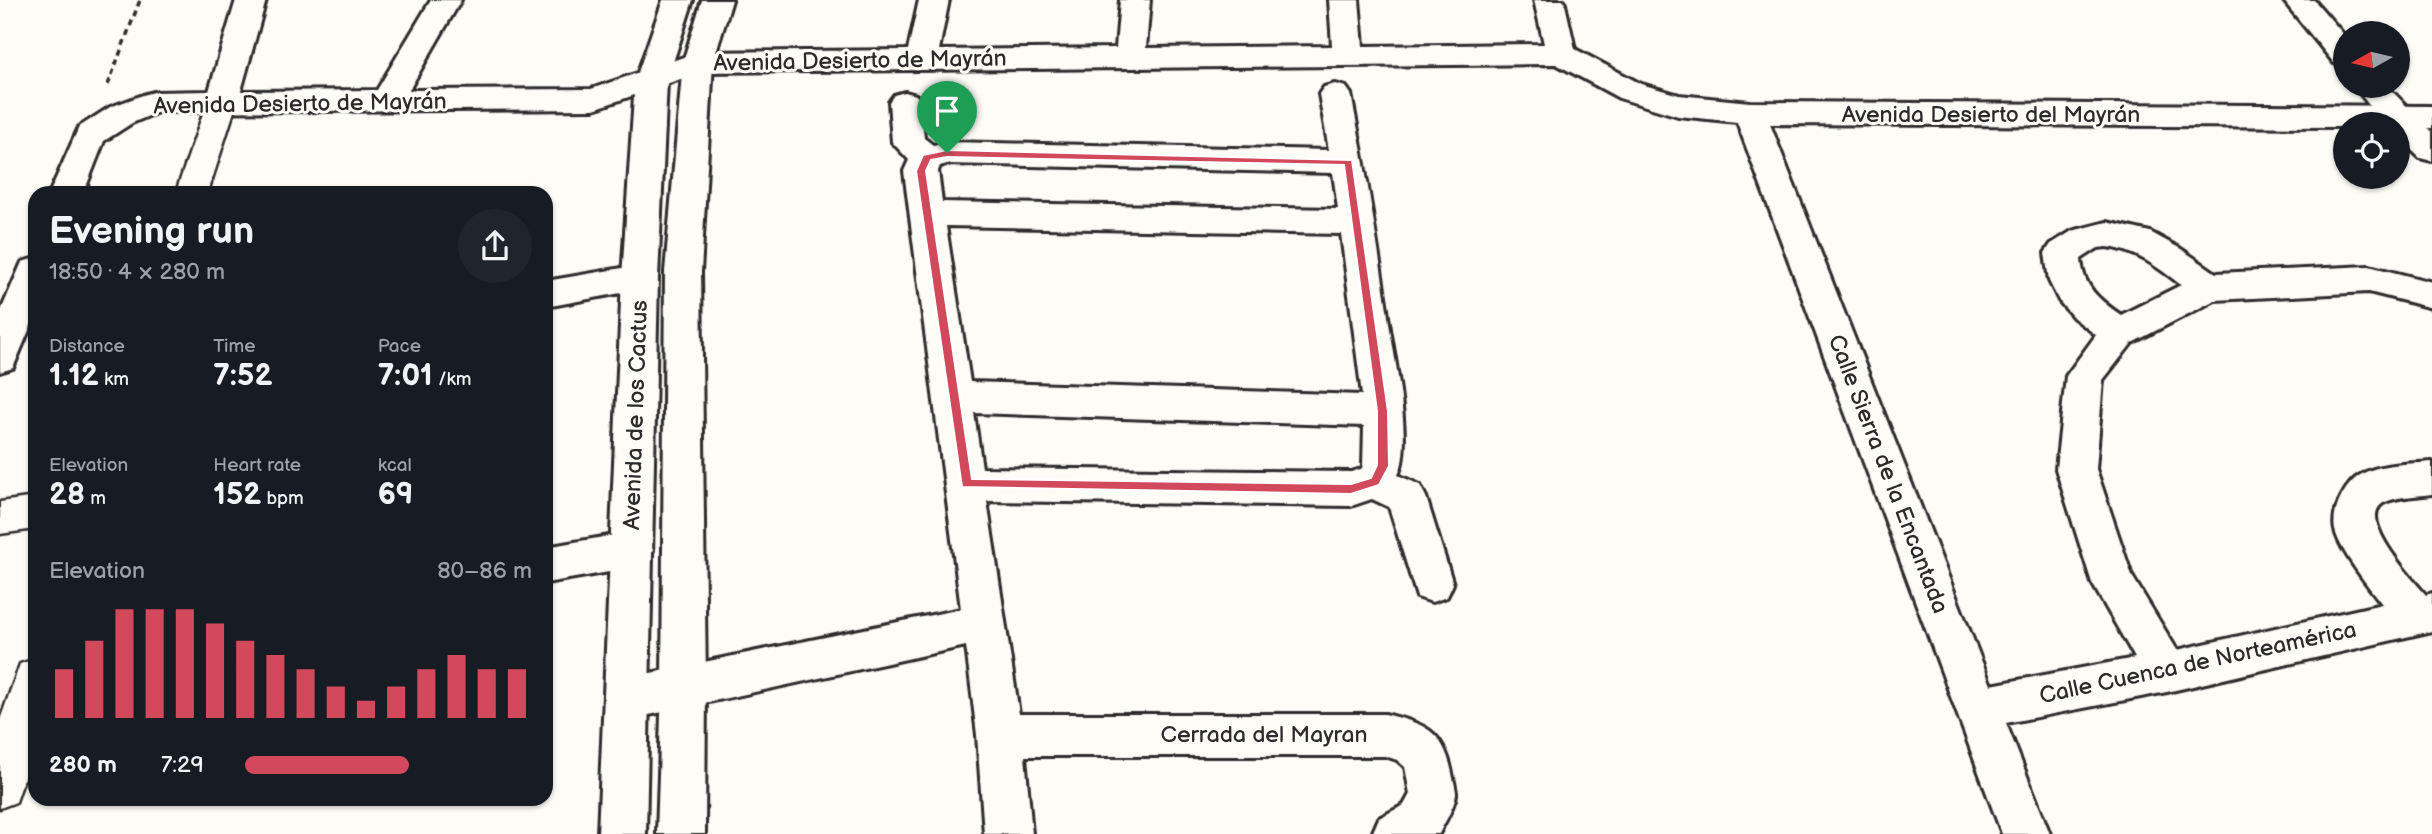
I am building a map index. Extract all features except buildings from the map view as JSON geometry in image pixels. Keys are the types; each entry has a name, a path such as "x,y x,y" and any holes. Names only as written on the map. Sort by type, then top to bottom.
{"street":[{"path":"194,186 222,102 251,0"},
{"path":"386,102 446,0"},
{"name":"Avenida de los Cactus","path":"622,834 640,278 651,81 678,0"},
{"name":"Avenida de los Cactus","path":"681,834 684,686 683,272 698,62 717,0"},
{"path":"921,60 934,0"},
{"path":"1130,58 1135,0"},
{"path":"1344,0 1348,56"},
{"path":"1549,0 1561,54"},
{"path":"2298,0 2333,42"},
{"path":"2329,0 2346,21"},
{"name":"Avenida Desierto de Mayrán","path":"90,135 121,115 154,102 594,99 651,81 698,62 1561,54"},
{"name":"Avenida Desierto del Mayrán","path":"1561,54 1630,91 1678,105 1750,113 2333,117"},
{"path":"2410,93 2432,116"},
{"path":"1335,94 1348,162 1382,411 1383,466 1375,482"},
{"path":"2380,98 2392,112"},
{"path":"905,102 908,142 927,157 947,153 1348,162"},
{"name":"Calle Sierra de la Encantada","path":"1750,113 2026,834"},
{"name":"Avenida Desierto del Mayrán","path":"2410,117 2432,116"},
{"path":"2410,130 2432,150"},
{"path":"69,186 90,135"},
{"path":"927,157 921,171 967,484 983,623 1000,735 1008,834"},
{"path":"927,214 1355,222"},
{"path":"2119,333 2078,302 2063,275 2063,253 2092,236 2122,236 2152,246 2209,287"},
{"path":"553,293 640,278"},
{"path":"2167,672 2113,583 2076,469 2085,376 2119,333 2209,287 2369,279 2432,295"},
{"path":"0,358 28,292"},
{"path":"953,397 1382,411"},
{"name":"Calle Cuenca de Norteamérica","path":"2424,614 2378,567 2355,530 2359,502 2375,485 2432,478"},
{"path":"967,484 1351,489 1375,482 1406,497 1432,584"},
{"path":"0,517 28,514"},
{"path":"553,564 632,550"},
{"name":"Calle Cuenca de Norteamérica","path":"1978,708 2167,672 2424,614"},
{"path":"626,699 983,623"},
{"path":"3,768 28,698"},
{"name":"Cerrada del Mayran","path":"1000,735 1385,735 1411,742 1426,757 1433,795 1421,821 1396,834"}],"path":[{"path":"90,135 140,0"}],"route":[{"path":"947,153 1348,162 1382,411 1383,466 1375,482 1351,489 967,484 921,171 927,157 947,153"}]}
